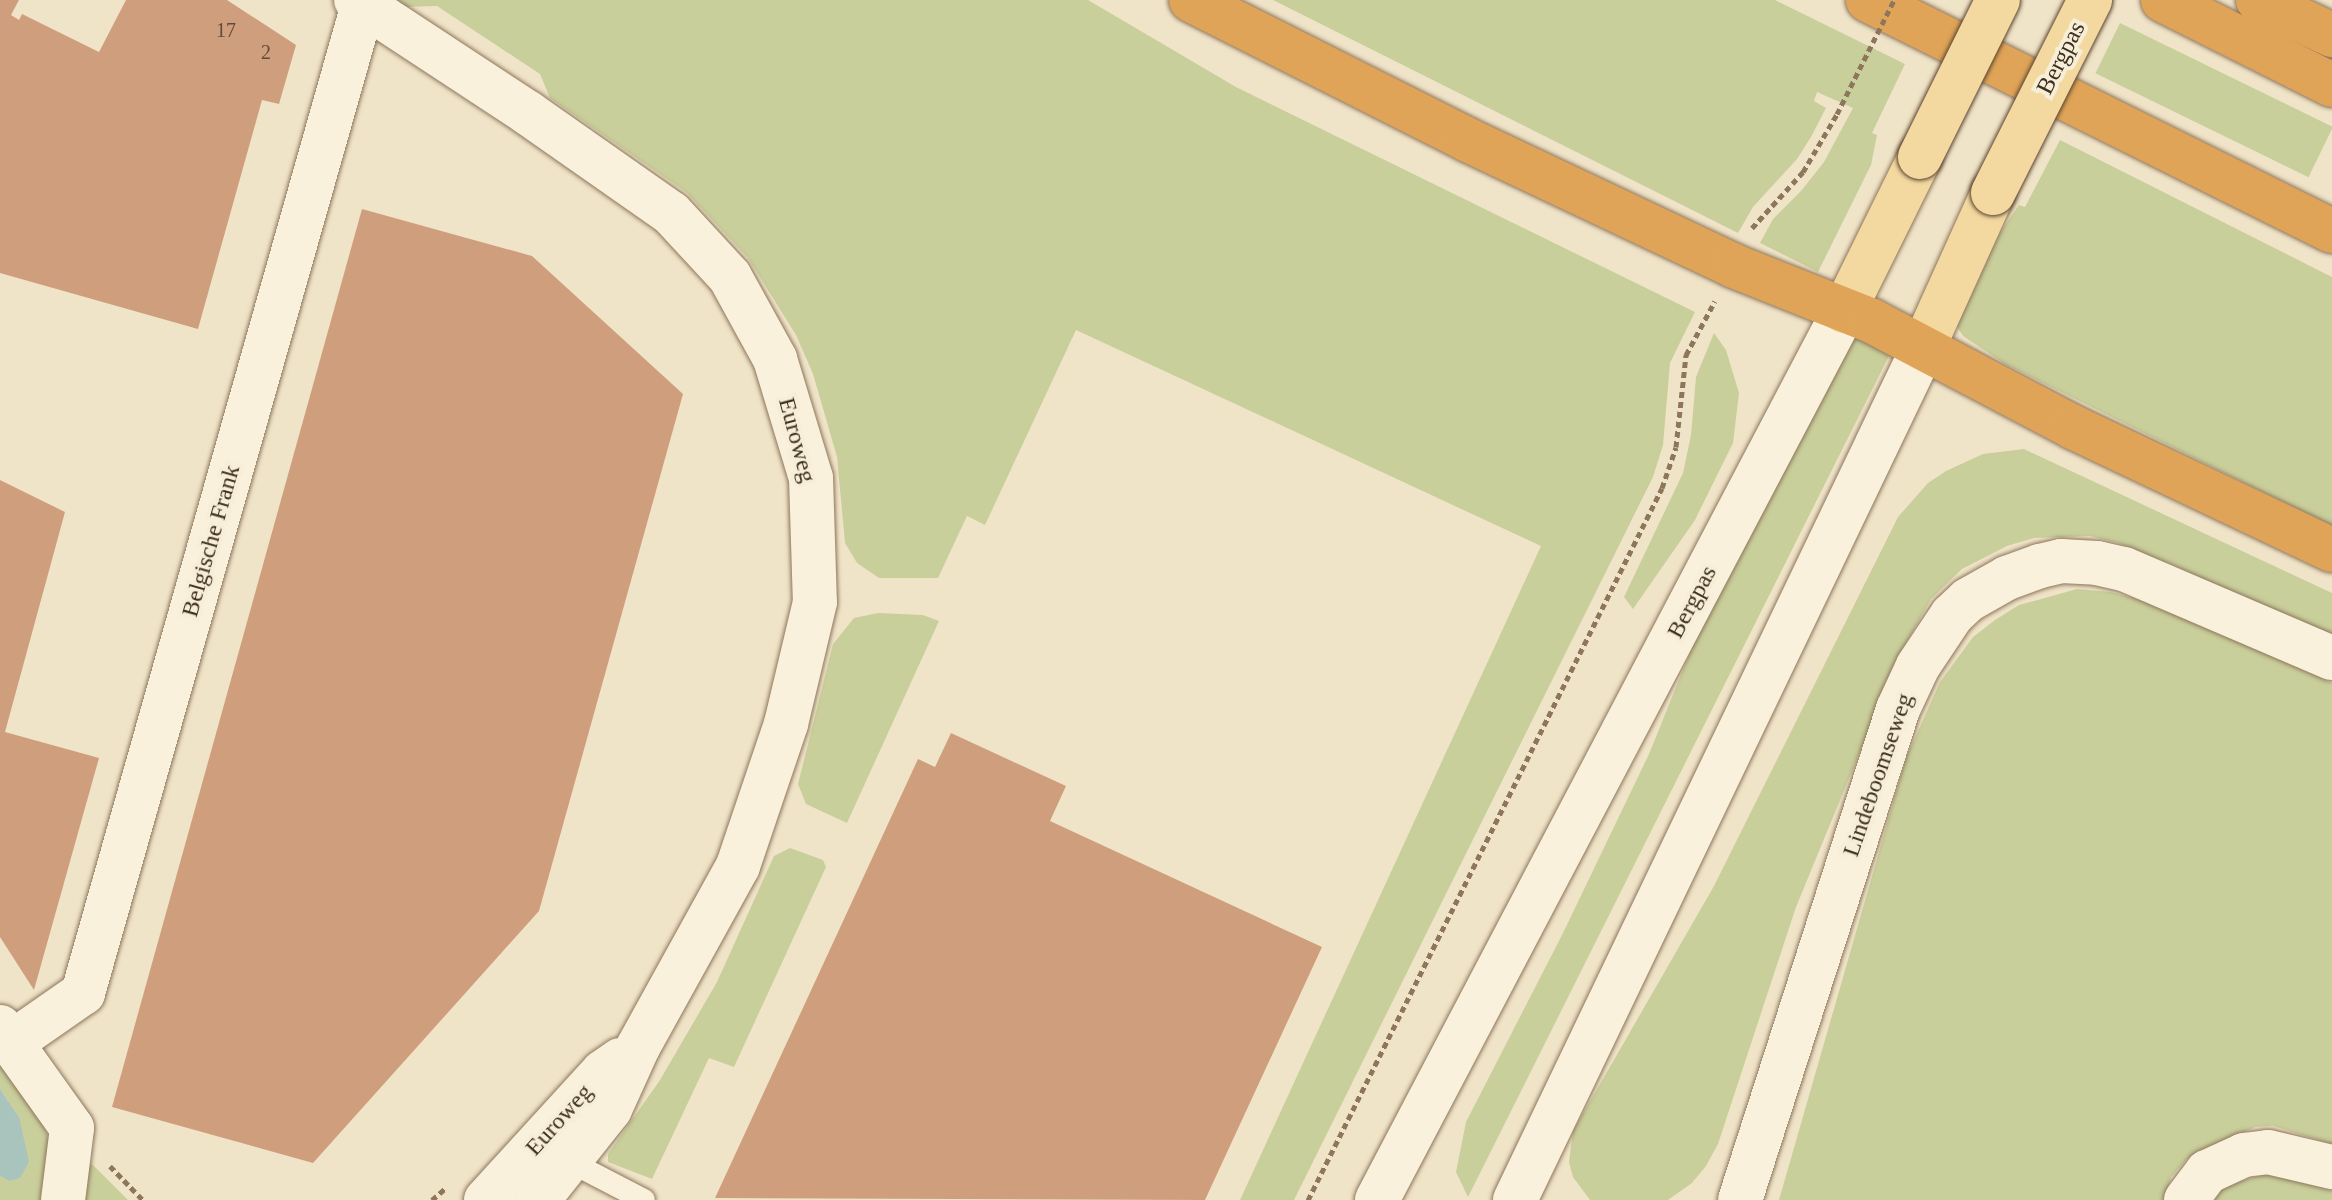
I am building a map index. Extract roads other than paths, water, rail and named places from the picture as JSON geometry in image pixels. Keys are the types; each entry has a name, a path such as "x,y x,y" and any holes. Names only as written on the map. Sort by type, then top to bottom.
{"highway":[{"path":"1191,0 1468,140 1734,266 1844,311 1923,348 2073,427 2332,550"},
{"path":"1868,0 2332,231"},
{"path":"2163,0 2332,85"},
{"path":"2258,0 2332,35"}],"main road":[{"name":"Bergpas","path":"1844,311 1998,0"},
{"name":"Bergpas","path":"1923,348 1993,193 2090,0"}],"street":[{"name":"Belgische Frank","path":"5,1035 83,993 359,2"},
{"name":"Euroweg","path":"359,2 528,113 671,213 730,277 775,359 811,478 815,602 786,724 738,866 638,1047 603,1072 544,1145 486,1200"},
{"name":"Bergpas","path":"1383,1198 1844,311"},
{"name":"Bergpas","path":"1515,1200 1923,348"},
{"name":"Lindeboomseweg","path":"1740,1200 1898,709 1918,666 1952,615 1968,600 2007,578 2040,566 2061,561 2097,563 2124,569 2332,658"},
{"path":"5,1035 72,1128 63,1200"},
{"name":"Euroweg","path":"538,1200 544,1145"},
{"path":"2186,1200 2207,1172 2244,1155 2268,1152 2332,1167"}],"lane":[{"path":"544,1145 644,1200"}],"water":[{"path":"0,1089 19,1117 29,1162 20,1178 9,1181 0,1176"}]}
